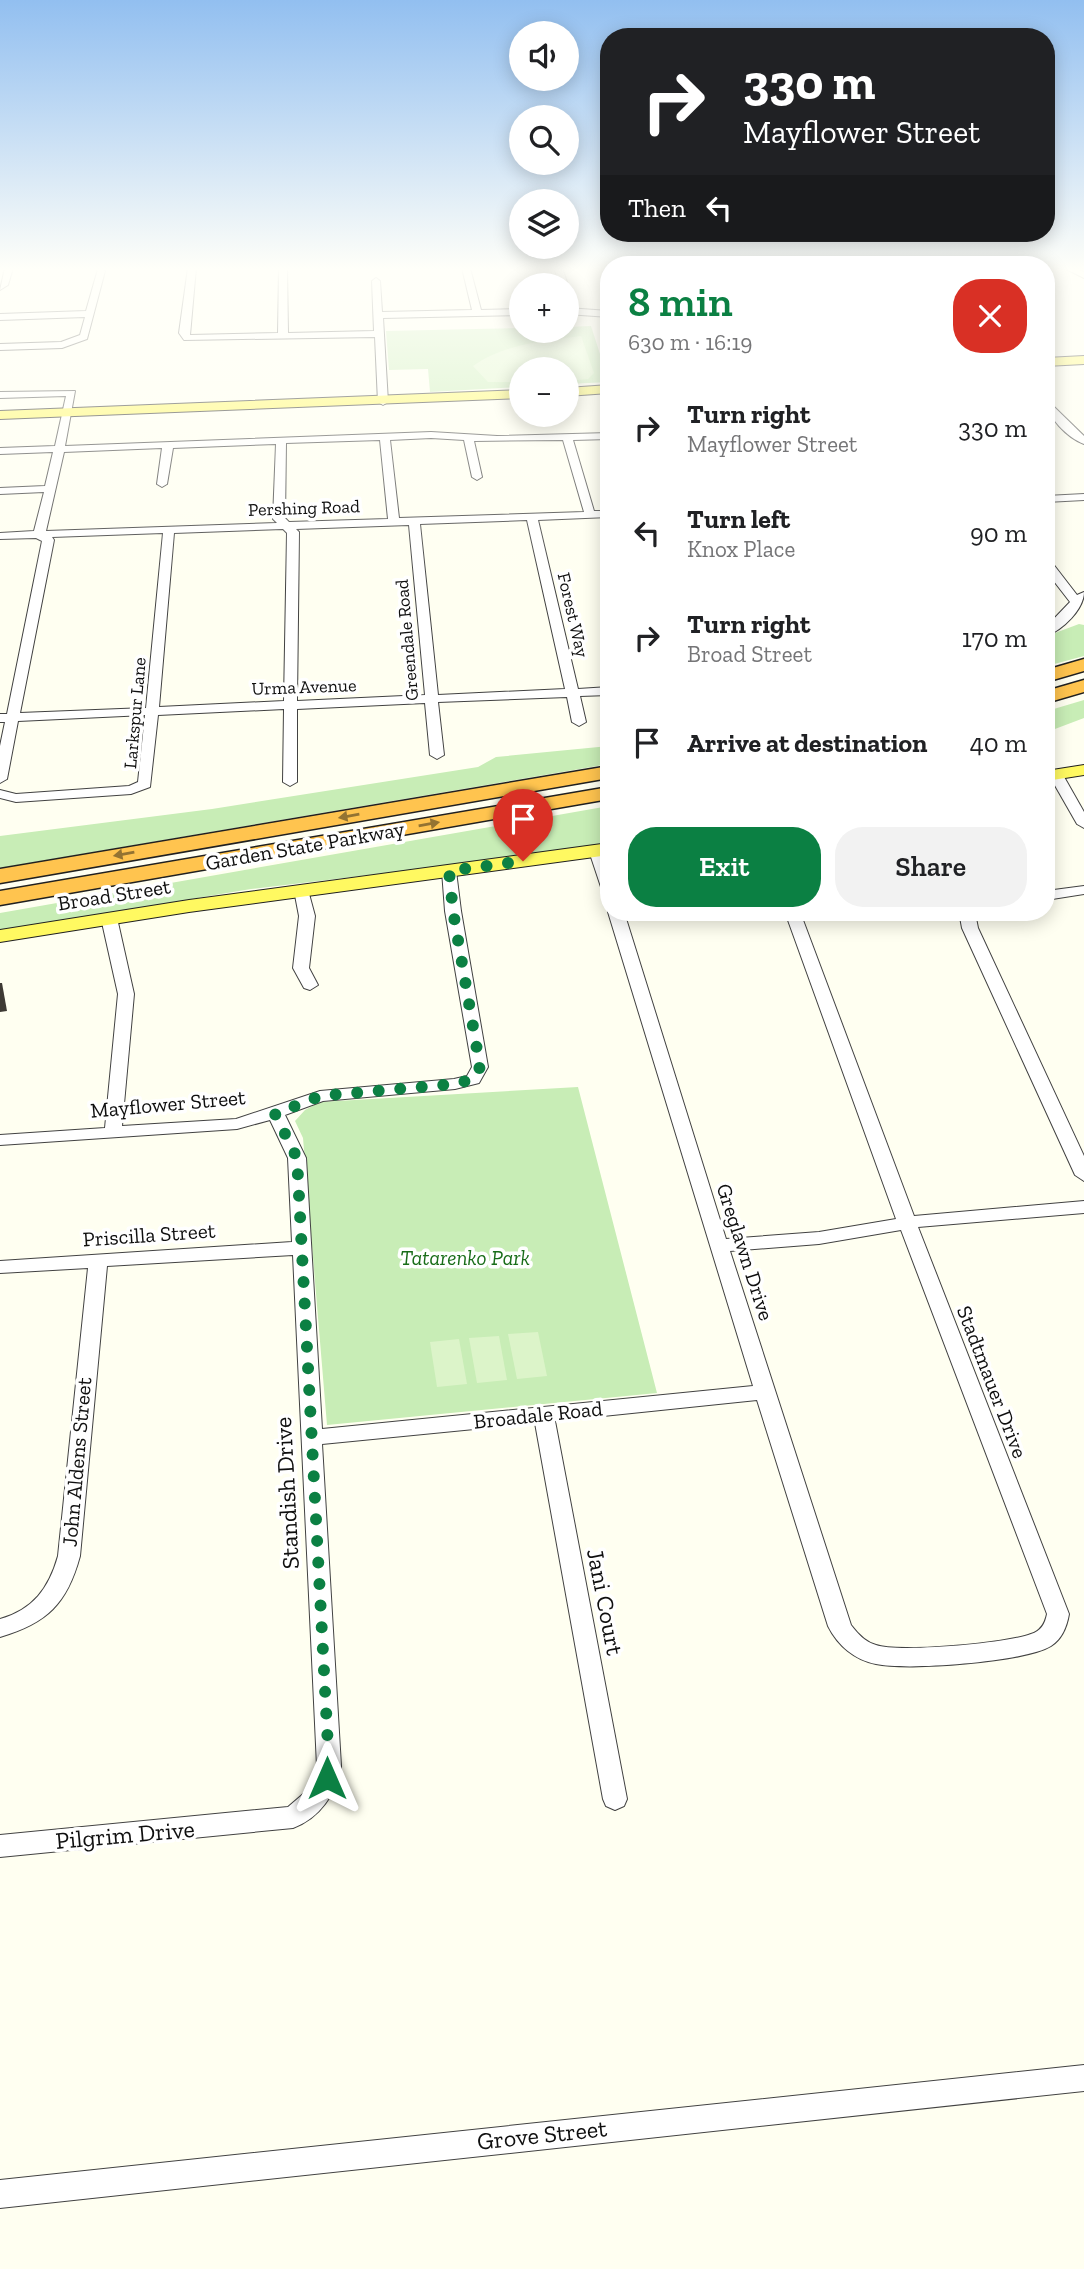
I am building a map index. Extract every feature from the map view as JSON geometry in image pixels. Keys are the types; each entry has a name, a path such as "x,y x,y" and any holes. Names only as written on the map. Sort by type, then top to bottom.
{"highway":[{"path":"1055,673 1084,665"},
{"path":"1055,695 1084,687"},
{"name":"Garden State Parkway","path":"0,876 600,774"},
{"name":"Garden State Parkway","path":"0,898 600,795"}],"main road":[{"path":"579,390 600,389"},
{"path":"0,415 383,402 509,395"},
{"path":"1055,774 1084,770"},
{"name":"Broad Street","path":"0,936 301,890 600,850"}],"street":[{"path":"381,374 383,402"},
{"path":"0,395 72,393 40,535 48,540 6,718 0,779"},
{"path":"1055,413 1072,433 1084,440"},
{"path":"0,451 386,437 468,436 497,439 600,436"},
{"path":"468,436 477,477"},
{"path":"386,437 394,522"},
{"path":"567,437 590,515"},
{"path":"281,441 279,519 292,530 293,544 290,782"},
{"path":"162,484 168,445"},
{"path":"0,491 50,489"},
{"path":"1055,499 1084,497"},
{"name":"Pershing Road","path":"0,536 600,514"},
{"name":"Forest Way","path":"532,517 579,722"},
{"name":"Greendale Road","path":"414,521 437,755"},
{"name":"Larkspur Lane","path":"0,794 5,797 32,797 131,790 145,784 169,530"},
{"path":"1055,572 1080,599 1055,628"},
{"name":"Urma Avenue","path":"6,718 600,692"},
{"path":"1055,781 1084,824"},
{"name":"Mayflower Street","path":"0,1140 237,1124 275,1114 320,1096 466,1082 478,1073 477,1053 453,911 449,871"},
{"path":"301,890 307,916 301,968 310,985"},
{"path":"1055,895 1084,890"},
{"path":"109,918 125,994 113,1132"},
{"name":"Greglawn Drive","path":"619,921 833,1606"},
{"name":"Stadtmauer Drive","path":"796,921 907,1223 1058,1614 1056,1625 1039,1642 1025,1646 880,1656 866,1652 846,1637 833,1606"},
{"path":"969,921 1084,1175"},
{"name":"Standish Drive","path":"250,1823 293,1817 309,1806 323,1790 329,1766 297,1158 275,1114"},
{"path":"719,1246 818,1238 907,1223 1014,1211 1084,1207"},
{"name":"Priscilla Street","path":"0,1267 300,1248"},
{"name":"John Aldens Street","path":"0,1628 23,1622 41,1610 55,1595 64,1578 69,1556 98,1261"},
{"name":"Broadale Road","path":"311,1438 765,1392"},
{"name":"Jani Court","path":"544,1415 615,1799"},
{"name":"Pilgrim Drive","path":"0,1846 250,1823"},
{"name":"Grove Street","path":"0,2194 1084,2078"}],"green space":[{"path":"428,374 509,374 509,388 430,392"},
{"path":"480,374 509,374 509,382 488,382"},
{"path":"579,374 600,374 600,382 579,383"},
{"path":"579,374 593,374 588,379 579,380"},
{"path":"1079,624 1084,625 1084,656 1055,664 1055,633"},
{"path":"1084,700 1084,718 1055,729 1055,709"},
{"path":"600,747 600,766 0,868 0,836 212,809 478,767 496,757"},
{"path":"600,808 600,845 251,889 0,931 0,913"},
{"name":"Tatarenko Park","path":"578,1087 657,1393 327,1425 303,1138 295,1121 305,1110 320,1102"},
{"path":"538,1332 547,1376 517,1379 508,1334"},
{"path":"499,1336 507,1380 477,1383 469,1338"},
{"path":"459,1339 467,1384 437,1387 430,1342"}],"route":[{"path":"327,1778 329,1766 297,1158 275,1114 305,1100 336,1093 455,1084 473,1079 480,1067 453,911 449,871 523,861"}]}
